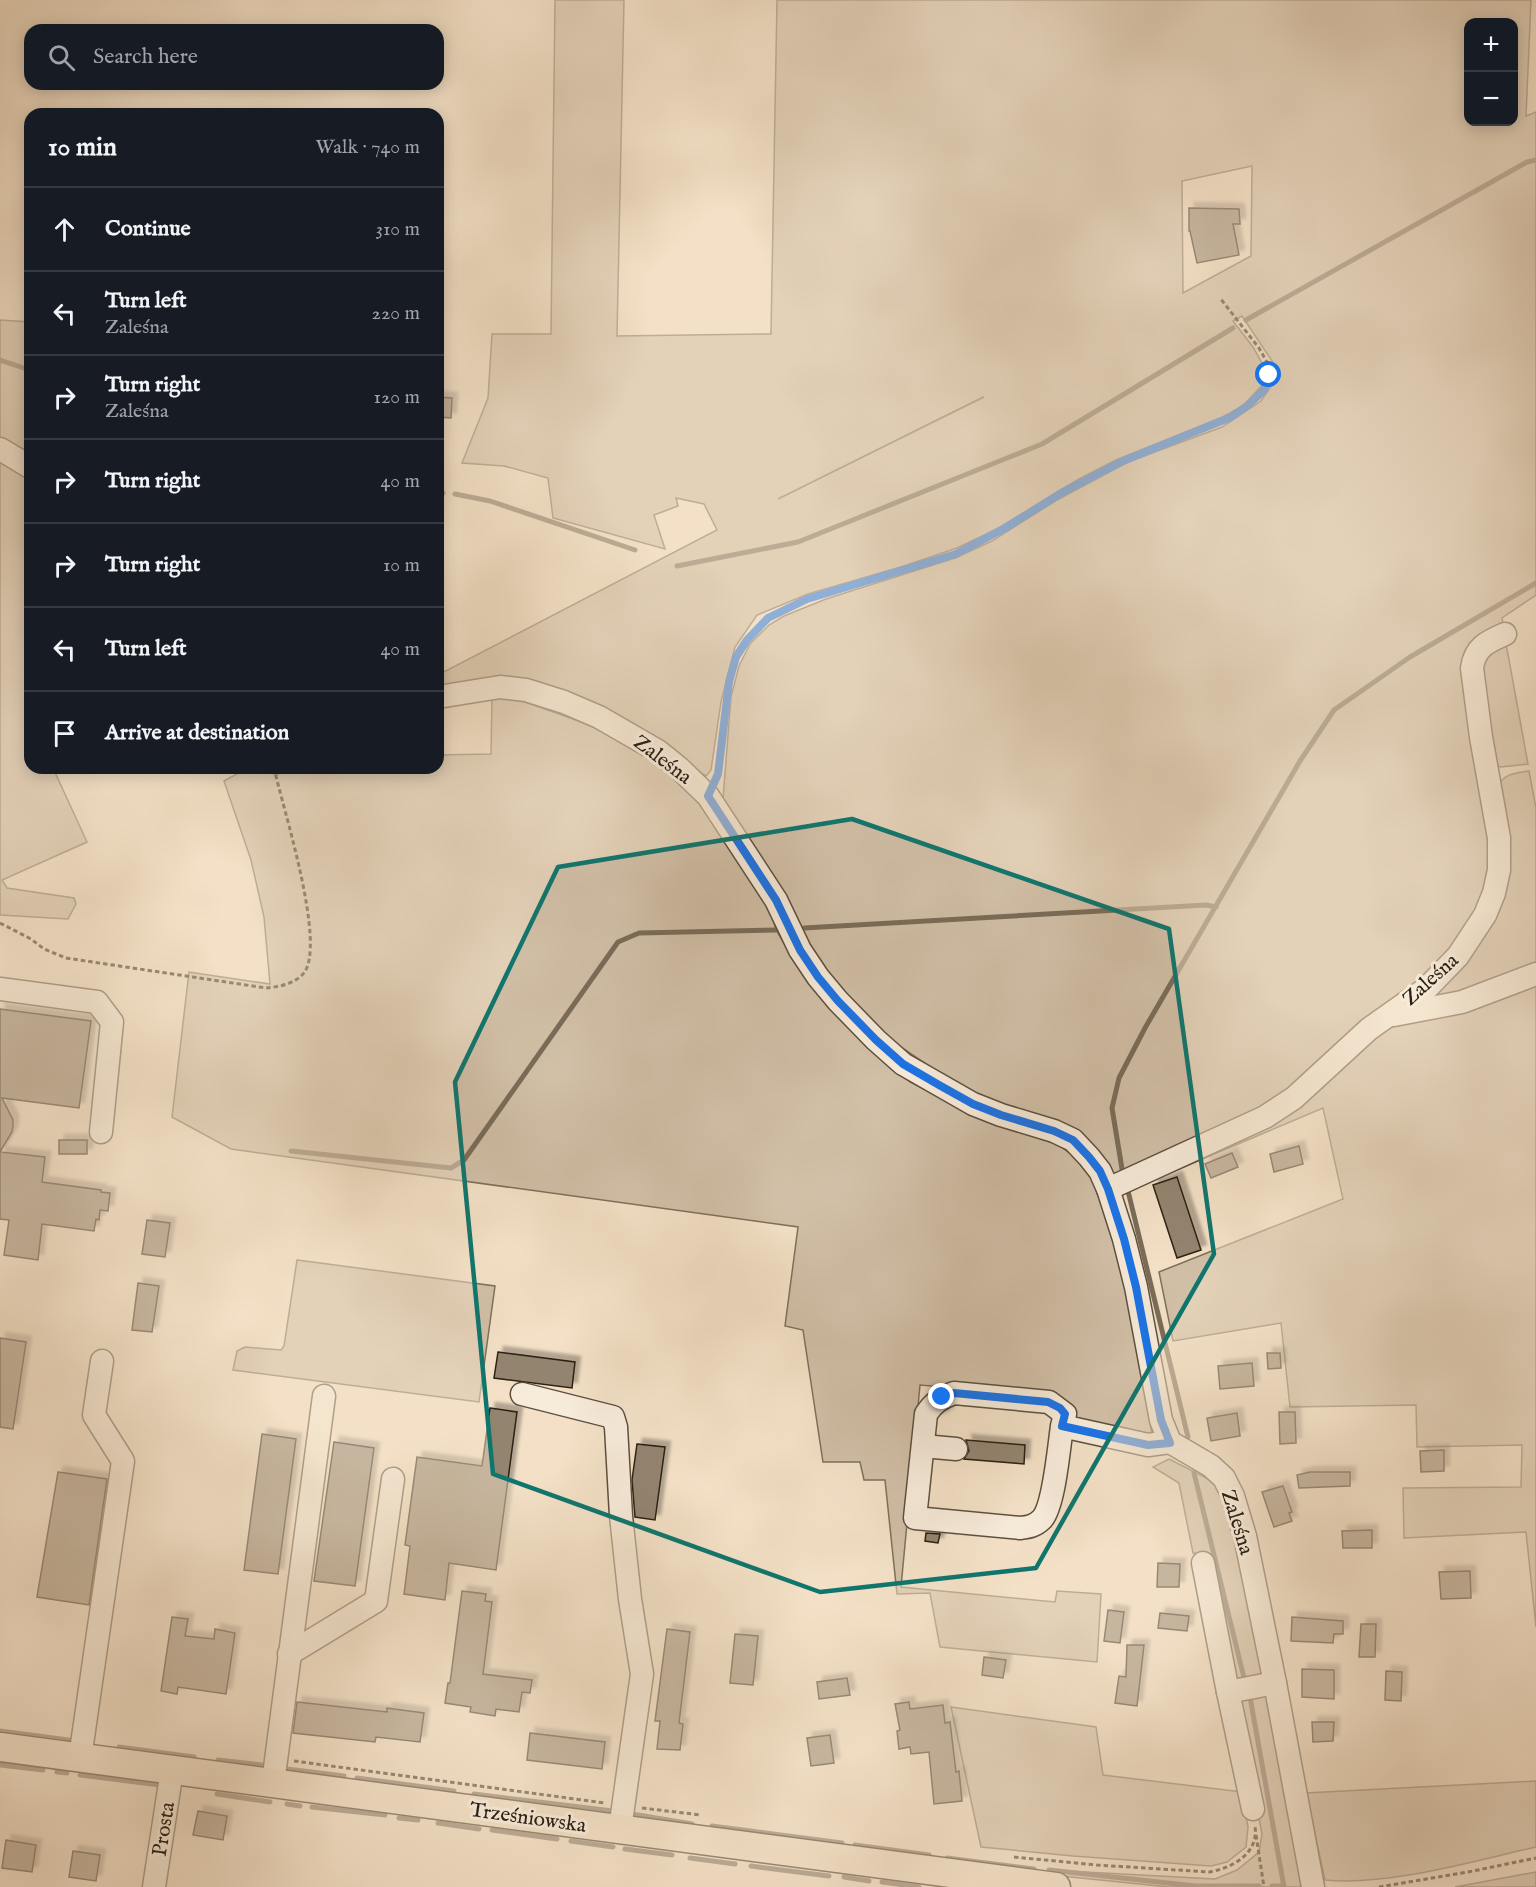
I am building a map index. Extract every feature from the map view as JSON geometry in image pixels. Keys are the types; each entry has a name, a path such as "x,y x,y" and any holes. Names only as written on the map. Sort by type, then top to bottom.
{"main road":[{"name":"Trześniowska","path":"0,1748 172,1770 274,1771 622,1817 1011,1875 1056,1887"}],"street":[{"path":"0,449 24,463"},
{"name":"Zaleśna","path":"1108,1189 1266,1117 1294,1098 1369,1029 1427,988 1458,956 1485,915 1494,893 1499,870 1499,838 1480,737 1472,668 1474,658 1482,645 1506,634"},
{"name":"Zaleśna","path":"444,696 500,687 526,690 564,702 598,717 658,751 680,768 708,796 776,900 800,950 818,977 876,1040 903,1064 973,1104 1054,1131 1073,1140 1100,1171 1108,1189 1136,1287 1161,1420 1170,1443 1211,1466 1224,1478 1233,1496 1245,1536 1313,1887"},
{"path":"1390,1014 1396,1015 1462,1002 1536,974"},
{"path":"0,989 97,1002 112,1022 100,1132"},
{"path":"80,1758 123,1461 94,1415 102,1361"},
{"path":"954,1393 1048,1402 1060,1408 1065,1414 1062,1426 1049,1505 1043,1518 1032,1527 1020,1528 915,1518 926,1414 942,1397 954,1393"},
{"path":"522,1394 613,1417 616,1427 621,1516 630,1599 642,1674 622,1817"},
{"path":"274,1771 324,1396"},
{"path":"1062,1426 1148,1445 1170,1443"},
{"path":"923,1446 956,1449"},
{"path":"289,1654 376,1601 393,1479"},
{"path":"1203,1563 1252,1809"},
{"path":"1228,1692 1275,1683"},
{"name":"Prosta","path":"154,1887 172,1770"}],"path":[{"path":"708,796 718,774 729,682 736,657 747,640 768,618 807,599 956,554 1005,528 1063,492 1123,461 1231,417 1264,390 1269,375 1268,364 1259,348 1220,298"},
{"path":"0,922 31,939 44,950 66,957 266,988 291,982 304,974 310,961 310,943 294,843 276,774"},
{"path":"274,1771 622,1817 707,1816"},
{"path":"1252,1809 1264,1887"},
{"path":"1011,1875 1098,1865 1209,1872 1237,1863 1252,1846 1256,1832"},
{"path":"1378,1887 1536,1858"}],"highlighted area":[{"path":"852,819 1169,929 1214,1254 1036,1568 820,1592 493,1474 455,1082 558,867"}],"shaded area":[{"path":"555,0 624,0 617,336 771,334 777,0 1531,0 1526,116 1536,112 1536,595 1502,618 1504,628 1477,646 1493,826 1492,881 1465,938 1302,1087 1115,1178 1109,1166 984,1103 876,1030 802,941 723,799 731,697 739,666 750,644 769,625 784,616 826,599 955,558 992,541 1057,500 1128,462 1222,427 1261,401 1274,382 1274,364 1242,316 1233,321 1253,347 1263,365 1265,374 1263,384 1244,405 1221,418 1116,460 1079,479 997,529 957,548 808,594 757,615 735,647 721,702 711,770 706,776 565,696 444,691 444,672 717,530 704,504 676,498 678,506 654,515 665,549 553,518 548,478 504,466 462,463 488,398 492,334 551,334","holes":["1252,166 1251,256 1183,293 1182,181","983,397 984,397 778,499"]},
{"path":"0,320 24,322 24,453 0,439"},
{"path":"0,458 24,473 24,774 56,774 87,842 2,880 7,888 74,898 76,904 68,919 0,915"},
{"path":"1505,638 1528,764 1501,767 1493,764 1481,655"},
{"path":"492,696 525,702 590,725 657,763 707,809 771,912 776,930 807,980 865,1042 910,1082 988,1122 1057,1144 1083,1163 1107,1209 1131,1309 1152,1435 1057,1423 1060,1397 920,1385 901,1587 1055,1602 1057,1591 1101,1594 1097,1662 940,1647 930,1593 897,1594 885,1480 864,1480 860,1462 823,1462 803,1330 785,1326 798,1227 231,1149 172,1117 189,972 270,984 264,917 251,860 224,781 237,774 444,774 444,755 491,754"},
{"path":"1529,771 1536,808 1536,970 1408,1009 1488,922 1495,789 1509,775"},
{"path":"1536,979 1536,1627 1526,1532 1404,1538 1403,1488 1521,1487 1522,1445 1417,1447 1416,1405 1290,1407 1281,1323 1173,1341 1159,1272 1343,1199 1323,1108 1139,1186 1395,1020"},
{"path":"297,1260 495,1286 479,1402 233,1370 237,1351 245,1347 281,1350 284,1346"},
{"path":"1169,1459 1212,1481 1227,1502 1236,1535 1303,1878 1300,1887 1169,1887 1051,1875 1049,1870 1215,1879 1237,1870 1259,1852 1262,1834 1236,1700 1204,1555 1193,1553 1179,1483 1153,1467"},
{"path":"951,1707 1096,1727 1103,1775 1242,1792 1248,1827 1246,1847 1227,1862 1211,1866 981,1847"},
{"path":"1536,1781 1536,1847 1403,1876 1350,1881 1325,1880 1306,1793"},
{"path":"1536,1872 1536,1887 1455,1887"}],"building":[{"path":"1189,208 1239,209 1240,224 1233,224 1239,255 1197,263 1189,231"},
{"path":"444,397 452,398 451,418 444,417"},
{"path":"0,1009 91,1021 79,1108 2,1098 13,1120 13,1126 0,1152"},
{"path":"59,1140 87,1140 87,1154 59,1154"},
{"path":"1299,1146 1303,1164 1274,1172 1270,1154"},
{"path":"0,1152 45,1157 42,1182 110,1193 108,1211 100,1210 94,1231 42,1224 38,1260 4,1255 9,1220 0,1219"},
{"path":"1232,1153 1238,1167 1211,1178 1205,1164"},
{"path":"1177,1177 1201,1250 1177,1258 1153,1185"},
{"path":"147,1220 170,1223 165,1257 142,1254"},
{"path":"138,1283 159,1286 152,1332 132,1330"},
{"path":"0,1338 26,1342 13,1429 0,1427"},
{"path":"498,1352 575,1362 572,1388 494,1378"},
{"path":"1267,1353 1280,1353 1281,1368 1268,1369"},
{"path":"1252,1363 1254,1386 1220,1389 1218,1366"},
{"path":"490,1408 517,1412 496,1570 449,1563 445,1600 404,1594 410,1546 405,1545 417,1457 482,1466"},
{"path":"1279,1412 1295,1412 1296,1443 1280,1444"},
{"path":"1237,1413 1240,1436 1211,1441 1207,1418"},
{"path":"262,1434 296,1439 278,1574 244,1570"},
{"path":"966,1440 1025,1445 1024,1464 964,1459 969,1451"},
{"path":"334,1442 374,1448 355,1586 314,1581"},
{"path":"637,1444 665,1447 655,1520 635,1517 632,1480"},
{"path":"1444,1450 1444,1471 1421,1472 1420,1451"},
{"path":"58,1472 107,1479 89,1605 37,1597"},
{"path":"1310,1472 1350,1472 1350,1486 1299,1488 1297,1475"},
{"path":"1283,1486 1292,1512 1289,1513 1292,1521 1274,1527 1262,1492"},
{"path":"1372,1530 1372,1548 1343,1548 1342,1531"},
{"path":"926,1533 940,1534 938,1543 925,1541"},
{"path":"1158,1563 1180,1564 1179,1587 1157,1587"},
{"path":"1470,1571 1471,1598 1441,1599 1439,1572"},
{"path":"462,1591 486,1594 485,1601 492,1602 483,1674 532,1680 530,1693 522,1692 519,1712 496,1709 495,1716 470,1712 471,1707 445,1703 448,1683 450,1683"},
{"path":"1108,1610 1124,1612 1120,1643 1104,1641"},
{"path":"1160,1613 1189,1616 1187,1631 1158,1628"},
{"path":"172,1617 188,1619 185,1636 214,1639 215,1629 235,1633 226,1694 178,1687 177,1694 161,1691"},
{"path":"1292,1617 1343,1621 1343,1634 1334,1634 1333,1643 1291,1641"},
{"path":"1361,1624 1376,1624 1375,1657 1359,1657"},
{"path":"667,1629 690,1632 679,1723 683,1724 680,1750 657,1749 660,1721 655,1721"},
{"path":"735,1634 758,1636 753,1685 730,1683"},
{"path":"1127,1645 1144,1645 1137,1706 1115,1703 1119,1676 1126,1677"},
{"path":"984,1657 1006,1660 1003,1678 982,1675"},
{"path":"1302,1669 1334,1670 1334,1699 1302,1697"},
{"path":"1386,1671 1402,1672 1401,1701 1385,1700"},
{"path":"847,1678 850,1695 819,1699 817,1682"},
{"path":"297,1702 387,1712 387,1708 424,1713 420,1742 376,1737 375,1742 293,1733"},
{"path":"909,1702 910,1709 943,1705 945,1723 950,1722 962,1801 934,1804 929,1752 911,1754 910,1747 899,1749 897,1731 900,1730 895,1704"},
{"path":"1312,1722 1334,1722 1333,1741 1313,1742"},
{"path":"530,1733 605,1742 602,1769 527,1760"},
{"path":"830,1735 834,1763 811,1766 807,1738"},
{"path":"198,1811 227,1816 223,1840 193,1835"},
{"path":"6,1840 36,1845 32,1872 2,1868"},
{"path":"73,1851 100,1855 96,1881 69,1877"}],"waterway":[{"path":"1246,320 1527,162 1536,160"},
{"path":"677,566 798,542 1042,444 1233,328"},
{"path":"0,360 24,368"},
{"path":"455,494 490,501 635,550"},
{"path":"1123,1175 1112,1108 1119,1078 1145,1028 1300,761 1334,710 1410,657 1536,583"},
{"path":"804,928 1206,905 1216,907"},
{"path":"291,1151 451,1168 464,1160 618,942 639,933 776,930"},
{"path":"1128,1191 1188,1437"},
{"path":"1194,1473 1245,1682"},
{"path":"1250,1697 1284,1887"},
{"path":"0,1731 76,1741"},
{"path":"119,1747 194,1757"},
{"path":"218,1760 262,1765"},
{"path":"0,1765 43,1770"},
{"path":"287,1769 344,1776"},
{"path":"57,1772 67,1773"},
{"path":"80,1775 160,1785"},
{"path":"357,1778 454,1791"},
{"path":"217,1794 270,1802"},
{"path":"474,1794 613,1811"},
{"path":"287,1804 300,1806"},
{"path":"312,1807 385,1815"},
{"path":"632,1814 692,1824"},
{"path":"399,1818 418,1820"},
{"path":"438,1823 479,1829"},
{"path":"712,1826 842,1843"},
{"path":"492,1830 557,1839"},
{"path":"571,1841 613,1847"},
{"path":"855,1845 929,1855"},
{"path":"625,1849 672,1855"},
{"path":"690,1858 735,1864"},
{"path":"947,1858 1034,1869"},
{"path":"751,1866 829,1876"},
{"path":"1049,1870 1195,1886 1259,1886"},
{"path":"844,1877 869,1881"},
{"path":"882,1882 919,1887"},
{"path":"1272,1886 1284,1886"}],"route":[{"path":"942,1397 954,1393 1048,1402 1060,1408 1065,1414 1062,1426 1148,1445 1170,1443 1161,1420 1136,1287 1124,1239 1100,1171 1073,1140 1054,1131 973,1104 903,1064 876,1040 818,977 800,950 776,900 708,796 718,774 724,713 736,657 747,640 768,618 807,599 956,554 1005,528 1063,492 1123,461 1231,417 1264,390 1269,375"}]}
